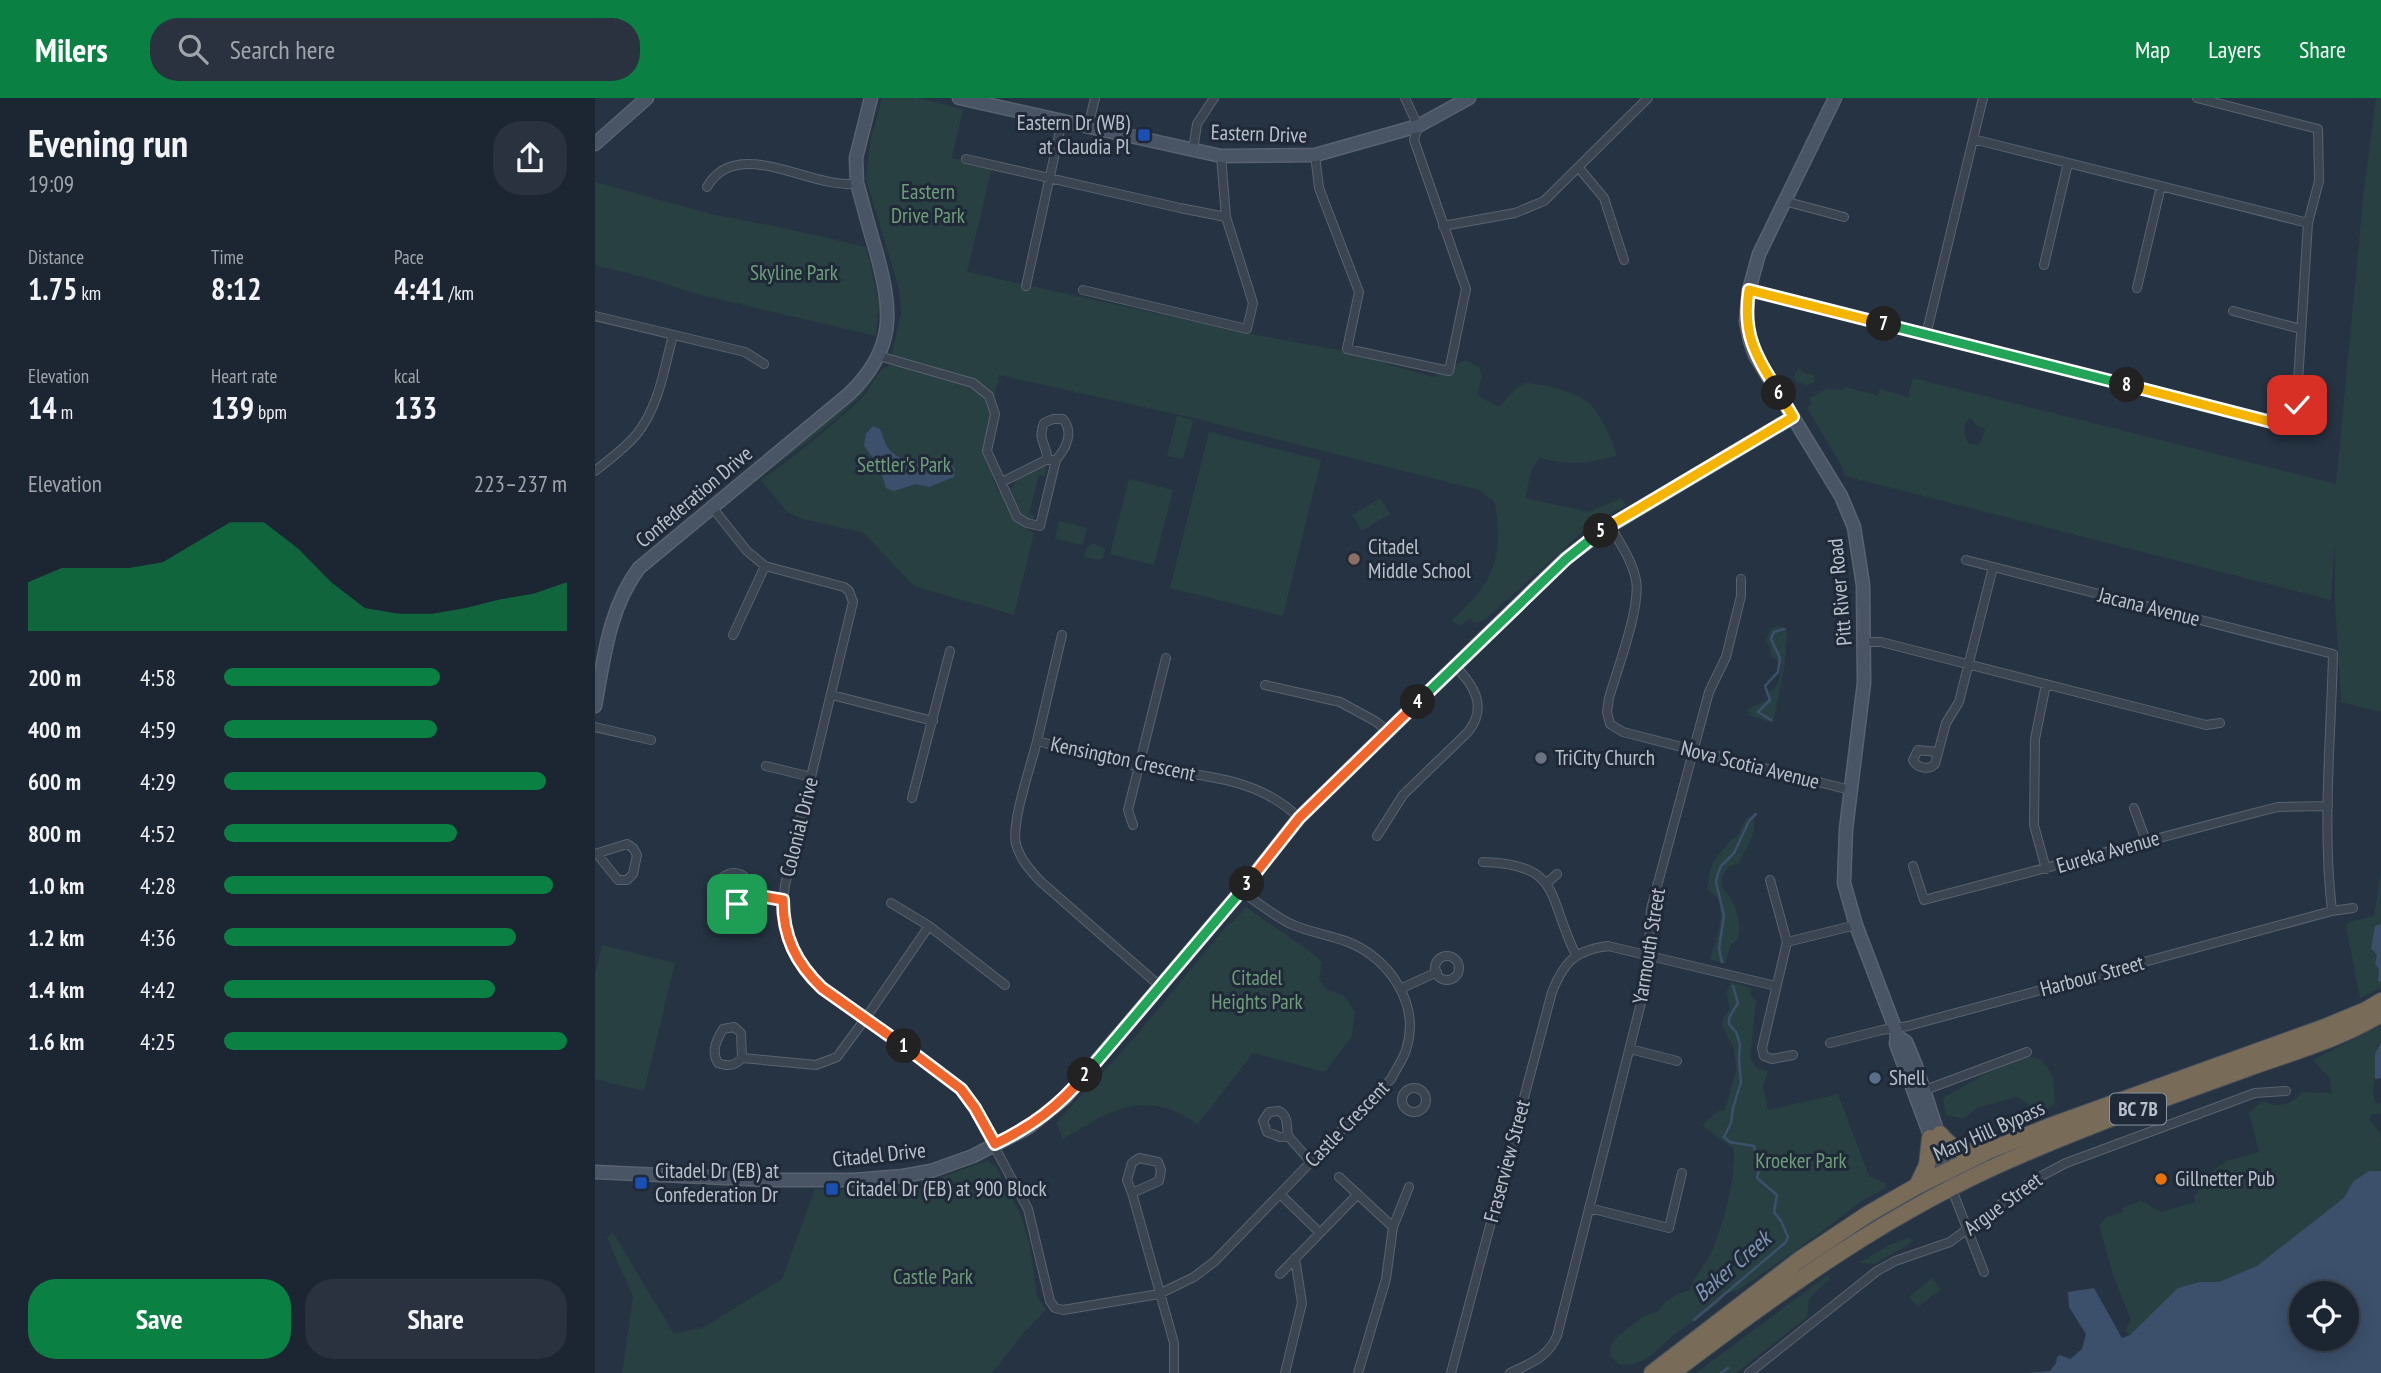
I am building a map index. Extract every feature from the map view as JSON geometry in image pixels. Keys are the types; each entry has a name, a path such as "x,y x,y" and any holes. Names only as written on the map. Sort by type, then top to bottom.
{"highway":[{"name":"Mary Hill Bypass","path":"1672,1373 1828,1259 1988,1152 2050,1126 2325,1027 2381,1001"},
{"name":"Mary Hill Bypass","path":"1652,1373 1798,1260 1917,1186 2023,1154 2328,1039 2381,1014"},
{"path":"1917,1186 1927,1165 1935,1136 1957,1150 1988,1152"}],"street":[{"path":"597,138 647,98"},
{"path":"870,98 856,158 857,183 887,291 887,326 879,356 973,383 989,396 995,414 987,451 1017,517 1040,526 1056,460 1063,452 1069,434 1063,419 1044,422 1040,431 1047,455 1045,460"},
{"name":"Eastern Drive","path":"959,98 1221,156 1315,155 1417,126 1469,98"},
{"path":"1088,127 1095,98"},
{"path":"1193,150 1197,124 1214,98"},
{"path":"1315,155 1319,188 1359,292 1347,349 1449,370 1466,289 1414,140 1417,126 1405,98"},
{"path":"1443,226 1515,213 1544,201 1648,98"},
{"name":"Pitt River Road","path":"1835,98 1759,254 1749,290 1747,321 1752,347 1841,496 1852,520 1862,578 1864,696 1850,790 1844,883 1896,1032 1896,1044 1911,1086 1935,1136"},
{"path":"1926,335 1983,98"},
{"path":"1749,290 2285,425 2292,423 2296,413 2308,223 2319,181 2318,129 2197,98"},
{"path":"1026,286 1062,121"},
{"path":"1973,139 2308,223"},
{"path":"1083,290 1247,329 1253,303 1226,217 1221,156"},
{"path":"966,159 1226,217"},
{"path":"2044,265 2068,163"},
{"path":"707,187 712,178 722,171 752,164 842,185 857,183"},
{"path":"1579,168 1604,198 1624,260"},
{"path":"2137,288 2161,186"},
{"path":"1784,201 1844,217"},
{"path":"2233,311 2301,329"},
{"path":"595,316 751,354 764,364"},
{"path":"595,471 628,444 644,425 657,398 673,335"},
{"name":"Confederation Drive","path":"595,706 608,635 625,589 649,558 849,394 864,379 879,356"},
{"name":"Citadel Drive","path":"595,1172 770,1180 903,1176 931,1171 973,1156 1029,1127 1065,1098 1161,987 1299,818 1577,548 1793,417"},
{"path":"1002,482 1045,460 1056,460"},
{"name":"Colonial Drive","path":"711,506 747,551 765,566 844,587 852,596 853,608 783,900 784,923 789,942 800,964 822,988 961,1089 995,1144"},
{"name":"Nova Scotia Avenue","path":"1610,526 1630,563 1637,591 1609,698 1610,724 1623,732 1695,752 1850,790"},
{"name":"Jacana Avenue","path":"1966,560 2333,654 2327,806"},
{"path":"733,635 765,566"},
{"path":"1937,752 1946,723 1957,706 1993,567"},
{"name":"Yarmouth Street","path":"1510,1373 1542,1359 1551,1350 1556,1336 1647,979 1651,909 1709,692 1725,657 1741,596 1741,579"},
{"path":"1038,741 1062,635"},
{"path":"1864,642 1881,642 2206,725 2220,723"},
{"path":"912,798 950,651"},
{"path":"1133,825 1128,810 1166,659"},
{"path":"1377,836 1403,795 1475,723 1478,707 1476,691 1455,666"},
{"path":"2046,684 2035,731 2034,825 2046,869"},
{"path":"1265,685 1340,702 1388,731"},
{"path":"832,695 933,721"},
{"path":"595,727 651,740"},
{"name":"Kensington Crescent","path":"1161,987 1025,865 1016,844 1016,826 1038,741 1139,766 1246,784 1288,807 1299,818"},
{"path":"766,766 811,777"},
{"path":"2327,806 2332,911"},
{"name":"Eureka Avenue","path":"1913,866 1924,900 2278,807 2327,806"},
{"path":"2134,808 2146,841"},
{"path":"627,844 637,855 633,874 627,880 618,880 596,854 627,844"},
{"path":"1483,862 1509,863 1527,868 1543,877 1553,893 1564,930 1576,955 1588,949 1608,946 1776,986"},
{"path":"739,874 750,884 749,894 743,902 732,905 722,900 719,884 725,876 739,874"},
{"path":"1547,883 1557,874"},
{"path":"1770,880 1787,942 1762,1048 1764,1056 1772,1059 1793,1055"},
{"name":"Castle Crescent","path":"995,1144 1028,1209 1050,1301 1055,1308 1063,1310 1159,1294 1194,1277 1215,1261 1391,1079 1406,1049 1409,1025 1407,1003 1400,989 1392,975 1373,955 1349,942 1290,923 1241,891"},
{"path":"749,894 783,900"},
{"path":"891,903 929,926 1005,985"},
{"name":"Harbour Street","path":"1830,1043 1896,1032 2332,911 2353,908"},
{"path":"1787,942 1857,925"},
{"path":"741,1058 817,1065 837,1057 929,926"},
{"name":"Fraserview Street","path":"1451,1373 1552,992 1559,973 1576,955"},
{"path":"1400,989 1437,972"},
{"path":"733,1027 741,1033 741,1058 737,1064 731,1066 718,1063 714,1057 714,1050 723,1029 733,1027"},
{"name":"Pitt River Road","path":"1896,1032 1906,1042 1924,1090 1948,1177 1984,1272"},
{"path":"1630,1049 1677,1061"},
{"path":"1911,1086 1924,1090 2027,1052"},
{"path":"1391,1079 1404,1093"},
{"name":"Argue Street","path":"1749,1373 1877,1270 1950,1242 2032,1181 2066,1163 2255,1093 2286,1091"},
{"path":"1288,1136 1311,1162"},
{"path":"1132,1193 1159,1181 1161,1170 1158,1163 1139,1158 1132,1163 1127,1180 1174,1343 1174,1373"},
{"path":"1589,1208 1669,1228 1682,1173"},
{"name":"Castle Crescent","path":"1339,1177 1393,1227"},
{"path":"1358,1373 1386,1279 1393,1227 1409,1187"},
{"path":"1280,1194 1320,1233"},
{"path":"1280,1274 1358,1194"},
{"path":"1285,1373 1302,1303 1295,1258"}],"green space":[{"name":"Settler's Park","path":"882,98 917,98 963,109 952,158 992,167 967,272 1251,334 1339,350 1433,377 1465,360 1479,367 1482,376 1477,395 1499,407 1517,388 1527,383 1579,396 1590,404 1600,417 1616,456 1578,463 1540,457 1532,469 1525,498 1589,512 1621,498 1626,505 1590,525 1486,619 1475,623 1470,618 1461,626 1451,621 1486,582 1496,555 1498,540 1495,503 1479,490 1193,418 999,375 1000,381 996,387 984,450 997,490 1001,492 1014,520 1034,533 1014,615 914,586 864,533 803,519 787,512 761,480 850,409 865,394 881,371 889,366 901,314 899,289 866,179 870,143"},
{"path":"2376,98 2381,98 2381,712 2341,702 2335,602 2335,544 2331,600 1845,476 1807,408 1811,403 1810,398 1827,389 1843,390 1844,387 1878,395 1880,389 1908,397 1913,378 2336,484 2364,190","holes":["1970,418 1979,427 1985,428 1981,441 1978,445 1969,444 1965,430 1967,420"]},
{"name":"Skyline Park","path":"595,182 711,214 866,247 879,303 876,336 693,293 595,265"},
{"path":"1800,369 1813,374 1815,382 1807,385 1797,382 1794,377"},
{"path":"876,374 869,386 842,413 749,485 853,400"},
{"path":"1177,416 1193,420 1183,459 1167,456"},
{"path":"1209,432 1321,460 1283,616 1170,588"},
{"path":"1046,467 1045,476 1039,475 1029,514 1036,516 1031,520 1021,515 1011,489 1017,479"},
{"path":"1129,479 1173,490 1154,565 1110,554"},
{"path":"1380,498 1390,514 1362,531 1352,515"},
{"path":"1059,521 1087,528 1083,545 1055,539"},
{"path":"1093,543 1105,549 1103,558 1097,560 1084,557 1087,547"},
{"path":"1778,626 1787,628 1785,664 1773,723 1749,715 1747,710 1768,699 1770,691 1778,683 1781,663 1771,657 1770,647 1766,642 1770,629"},
{"path":"1752,815 1754,828 1748,846 1739,863 1728,867 1722,877 1722,887 1734,904 1739,925 1738,939 1731,944 1725,964 1710,958 1721,914 1718,898 1707,889 1710,871 1713,862 1740,833 1745,820"},
{"path":"2381,871 2381,988 2360,998 2346,926 2350,922 2374,916"},
{"name":"Citadel Heights Park","path":"1246,907 1322,962 1319,980 1328,990 1343,995 1355,1011 1352,1036 1325,1072 1253,1053 1198,1124 1167,1108 1135,1106 1099,1118 1063,1139 1056,1123 1134,1038 1230,922"},
{"path":"602,945 675,963 644,1091 595,1079 595,975"},
{"name":"Kroeker Park","path":"1731,982 1751,988 1751,995 1756,1001 1750,1059 1758,1069 1768,1071 1763,1086 1768,1110 1838,1094 1869,1176 1886,1183 1884,1189 1857,1205 1737,1291 1724,1294 1720,1302 1680,1330 1651,1356 1637,1363 1620,1365 1612,1358 1612,1343 1644,1316 1659,1311 1664,1303 1677,1294 1690,1290 1712,1251 1725,1214 1733,1173 1733,1148 1703,1124 1718,1111 1725,1110 1736,1070 1734,1049 1722,1025 1723,1017 1730,1009 1726,994"},
{"path":"2381,1025 2373,1093 2375,1103 2381,1104 2381,1114 2372,1114 2369,1119 2380,1133 2381,1141 2381,1231 2130,1335 2125,1331 2131,1320 2113,1275 2099,1225 2106,1217 2123,1212 2122,1208 2141,1201 2161,1212 2196,1202 2194,1196 2202,1187 2199,1180 2227,1161 2259,1152 2249,1113 2262,1101 2274,1105 2284,1104 2302,1092 2332,1093 2330,1079 2313,1060"},
{"path":"2028,1056 2042,1060 2053,1077 2055,1103 2050,1107 2045,1110 2036,1109 2018,1097 1976,1108 1964,1119 1946,1115 1943,1098 1987,1073"},
{"name":"Castle Park","path":"988,1161 996,1167 1021,1216 1030,1246 1037,1296 1046,1310 1026,1330 992,1373 622,1373 633,1297 607,1237 613,1233 674,1334 704,1327 782,1279 815,1189 891,1188 935,1179"},
{"path":"1910,1238 1912,1241 1909,1244 1874,1264 1859,1263 1889,1245"},
{"path":"1828,1275 1830,1279 1809,1299 1807,1317 1736,1373 1696,1373"},
{"path":"1932,1278 1941,1289 1918,1307 1909,1297"}],"water":[{"path":"873,426 880,429 888,448 900,458 941,460 955,469 954,477 929,487 916,484 894,491 886,488 879,466 864,446 866,434"},
{"path":"2381,924 2381,982 2378,981 2379,969 2375,964 2377,955 2371,948 2375,926"},
{"path":"2381,1042 2381,1078 2375,1079 2375,1054"},
{"path":"2369,1171 2381,1171 2381,1373 2027,1373 2050,1371 2057,1357 2060,1355 2070,1359 2082,1349 2086,1334 2069,1307 2068,1292 2094,1288 2122,1338 2130,1335 2178,1288 2200,1282 2219,1282 2257,1266 2344,1198 2353,1182"}],"waterway":[{"name":"Baker Creek","path":"1771,720 1758,712 1770,700 1765,686 1778,672 1780,658 1771,639 1774,632 1784,629"},
{"name":"Baker Creek","path":"1722,962 1719,949 1724,916 1716,882 1718,873 1734,853 1749,821 1756,814"},
{"name":"Baker Creek","path":"1694,1320 1786,1242 1788,1237 1774,1212 1777,1195 1757,1178 1759,1169 1754,1146 1730,1142 1724,1137 1731,1123 1741,1082 1740,1044 1736,1032 1729,1024 1729,1018 1738,1003 1733,986"},
{"name":"Baker Creek","path":"1721,1373 1728,1368"}],"place":[{"name":"Eastern Dr (WB) at Claudia Pl","path":"1144,135"},
{"name":"Citadel Middle School","path":"1354,559"},
{"name":"TriCity Church","path":"1541,758"},
{"name":"Shell","path":"1875,1078"},
{"name":"Gillnetter Pub","path":"2161,1179"},
{"name":"Citadel Dr (EB) at Confederation Dr","path":"641,1183"},
{"name":"Citadel Dr (EB) at 900 Block","path":"832,1189"}],"route":[{"path":"737,904 747,899 749,894 783,900 784,923 789,942 793,953 811,977 822,988 954,1083 967,1096 995,1144 1029,1127 1065,1098 1161,987 1306,810 1577,548 1793,417 1752,347 1747,321 1749,290 2283,425 2294,421 2297,405"}],"park label":[{"name":"Eastern Drive Park","path":"928,204"}]}
